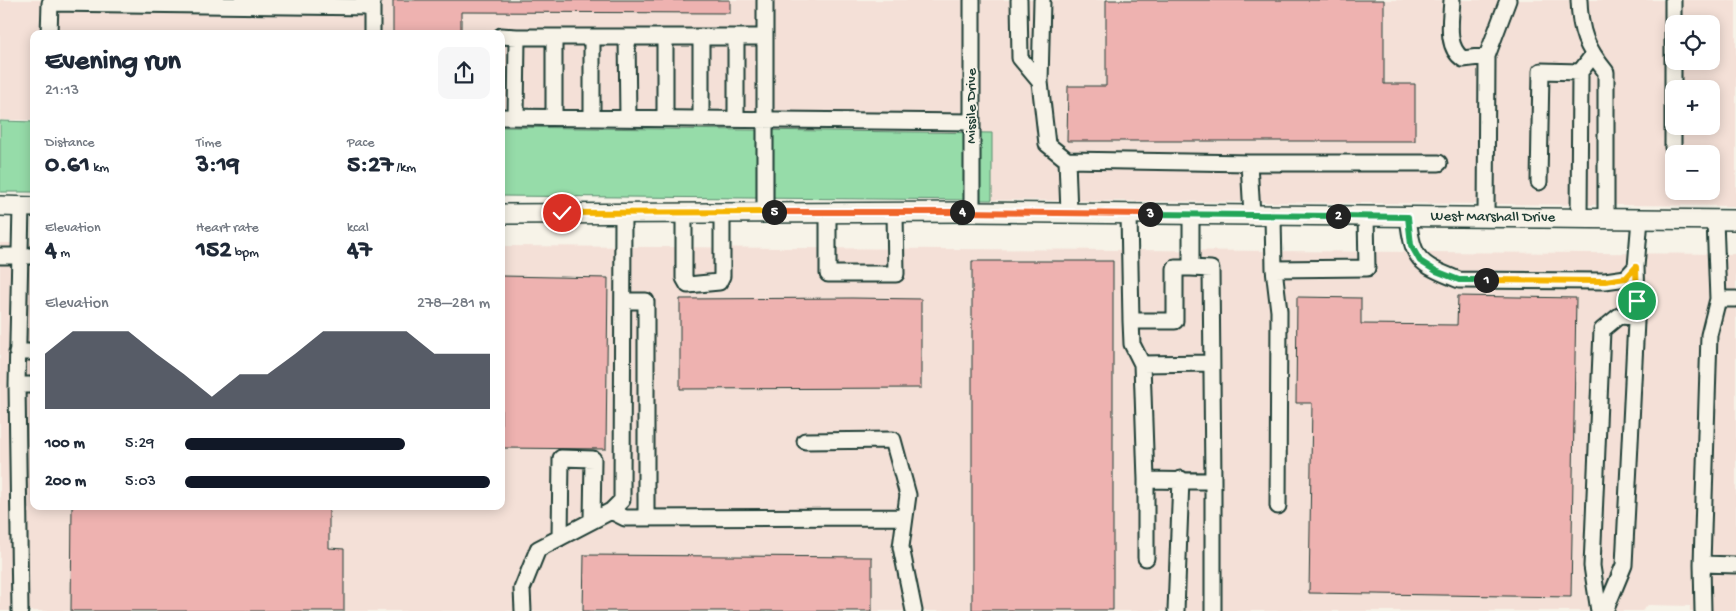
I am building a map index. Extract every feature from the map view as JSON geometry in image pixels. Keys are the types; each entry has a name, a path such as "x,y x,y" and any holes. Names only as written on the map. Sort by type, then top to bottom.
{"main road":[{"path":"0,206 27,207"},
{"name":"West Marshall Drive","path":"505,214 972,212 1736,220"}],"lane":[{"path":"765,0 766,212"},
{"name":"Missile Drive","path":"972,0 972,212"},
{"path":"1019,0 1020,58 1040,82"},
{"path":"1042,0 1040,82 1047,144 1067,160 1249,163 1439,163"},
{"path":"1452,0 1451,45 1456,55 1463,59 1487,56"},
{"path":"1486,217 1487,56 1508,0"},
{"path":"1579,0 1580,25 1593,55 1606,72 1606,218"},
{"path":"1673,0 1673,145"},
{"path":"49,30 50,1 372,4 372,30"},
{"path":"505,36 765,37"},
{"path":"517,36 509,117 972,122"},
{"path":"554,37 554,117"},
{"path":"592,37 592,117"},
{"path":"627,37 628,118"},
{"path":"665,37 665,118"},
{"path":"700,37 701,118"},
{"path":"736,37 736,118"},
{"path":"1579,218 1580,72 1593,55"},
{"path":"1539,182 1541,71 1580,72"},
{"path":"1067,160 1069,213"},
{"path":"1249,163 1252,215"},
{"path":"20,611 17,385 18,352 27,256 27,207"},
{"path":"684,213 684,278 688,284 699,285 719,282 722,276 722,212"},
{"path":"523,611 522,590 538,550 610,511 622,500 623,213"},
{"path":"828,213 828,274 896,274 895,213"},
{"path":"1129,214 1132,344 1142,364 1146,480 1146,558"},
{"path":"1191,215 1191,268"},
{"path":"1272,216 1274,269 1279,311 1278,506"},
{"path":"1274,269 1367,268 1366,216"},
{"path":"1408,217 1411,245 1420,261 1436,271 1459,280 1605,281 1626,278 1636,267"},
{"path":"1605,611 1624,565 1636,317 1636,267 1640,218"},
{"path":"1703,611 1702,564 1709,335 1718,299 1715,220"},
{"path":"0,256 27,256"},
{"path":"1131,321 1175,321 1175,268 1211,269 1213,611"},
{"path":"1718,299 1736,299"},
{"path":"623,301 646,301 646,518"},
{"path":"1599,611 1592,566 1602,330 1619,316 1636,317"},
{"path":"18,352 30,352"},
{"path":"1142,364 1211,363"},
{"path":"17,385 30,385"},
{"path":"805,440 893,440 908,495 901,546 914,611"},
{"path":"560,538 561,458 593,459 592,520"},
{"path":"1146,480 1181,479 1213,481"},
{"path":"1176,611 1181,479"},
{"path":"610,511 625,518 905,517"},
{"path":"1702,564 1736,565"}],"shaded area":[{"path":"0,0 1736,0 1736,206 992,200 992,133 505,126 505,30 30,30 30,120 0,120"},
{"path":"0,243 30,243 30,510 505,510 505,246 1736,254 1736,611 1690,611 1690,606 1648,605 1642,611 0,611"}],"green space":[{"path":"0,121 30,122 30,192 0,192"},
{"path":"505,127 992,133 992,200 505,196"}],"building":[{"path":"393,0 730,0 730,13 461,12 461,30 393,30"},
{"path":"1106,0 1384,0 1384,84 1415,84 1415,141 1067,141 1068,86 1106,86"},
{"path":"972,261 1113,261 1113,610 972,610"},
{"path":"505,276 608,278 606,449 505,448"},
{"path":"1458,296 1576,298 1571,597 1309,593 1312,403 1296,403 1297,297 1361,298 1361,324 1457,325"},
{"path":"680,299 921,299 921,388 680,389"},
{"path":"72,510 329,510 329,548 344,549 344,611 71,611"},
{"path":"584,555 872,557 872,611 583,611"}],"route":[{"path":"562,213 972,212 1408,217 1411,245 1420,261 1436,271 1459,280 1605,281 1626,278 1636,267 1637,301"}]}
